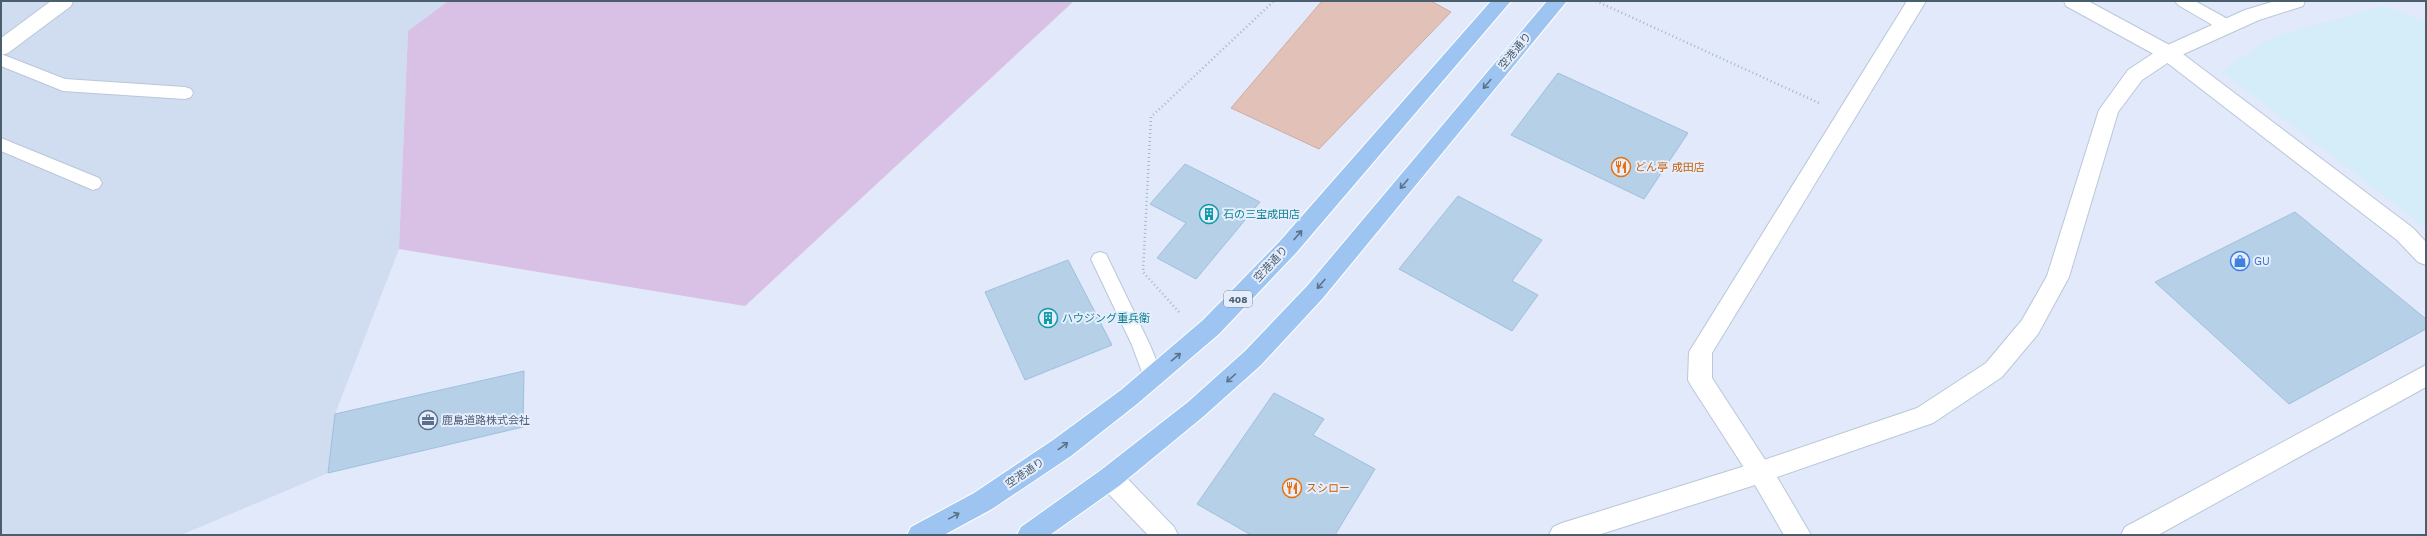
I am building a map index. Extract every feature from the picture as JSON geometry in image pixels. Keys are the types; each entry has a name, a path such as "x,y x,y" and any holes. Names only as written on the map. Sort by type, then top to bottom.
{"highway":[{"name":"空港通り","path":"920,535 983,501 1062,448 1153,377 1200,337 1288,246 1502,1"},
{"name":"空港通り","path":"1030,535 1110,478 1196,409 1253,358 1315,292 1558,1"}],"street":[{"path":"1,48 64,1"},
{"path":"1798,535 1761,472 1700,380 1701,352 1917,1"},
{"path":"2073,1 2168,52 2405,234 2426,256"},
{"path":"1562,535 1761,472 1925,416 1994,370 2030,327 2058,277 2109,110 2135,75 2168,52 2252,15 2296,1"},
{"path":"2134,535 2426,375"},
{"path":"1110,478 1165,535"}],"lane":[{"path":"2183,1 2227,26"},
{"path":"1,60 63,85 185,93"},
{"path":"1,144 93,183"},
{"path":"1100,259 1140,345 1153,377"}],"path":[{"path":"1200,337 1143,272 1152,117 1274,1"},
{"path":"1596,1 1825,105"}],"shaded area":[{"path":"1,1 448,1 408,31 399,249 335,414 328,473 181,535 1,535"},
{"path":"448,1 1074,1 745,306 399,249 408,31"},
{"path":"1322,1 1431,1 1451,12 1319,149 1231,108"},
{"path":"2383,6 2426,22 2426,228 2221,71 2273,37"}],"building":[{"name":"どん亭 成田店","path":"1558,73 1688,133 1644,199 1511,135"},
{"name":"石の三宝成田店","path":"1185,164 1260,202 1196,279 1157,258 1186,223 1150,204"},
{"path":"1458,196 1542,240 1512,281 1538,295 1512,331 1399,269"},
{"path":"2295,212 2426,319 2426,329 2289,404 2155,282"},
{"name":"ハウジング重兵衛","path":"1068,260 1112,345 1025,380 985,292"},
{"name":"鹿島道路株式会社","path":"524,371 523,427 328,473 335,414"},
{"path":"1274,393 1324,419 1313,435 1375,469 1335,535 1251,535 1197,504"}],"place":[{"name":"どん亭 成田店","path":"1621,167"},
{"name":"石の三宝成田店","path":"1209,214"},
{"name":"GU","path":"2240,261"},
{"name":"ハウジング重兵衛","path":"1048,318"},
{"name":"鹿島道路株式会社","path":"428,420"},
{"name":"スシロー","path":"1292,488"}]}
